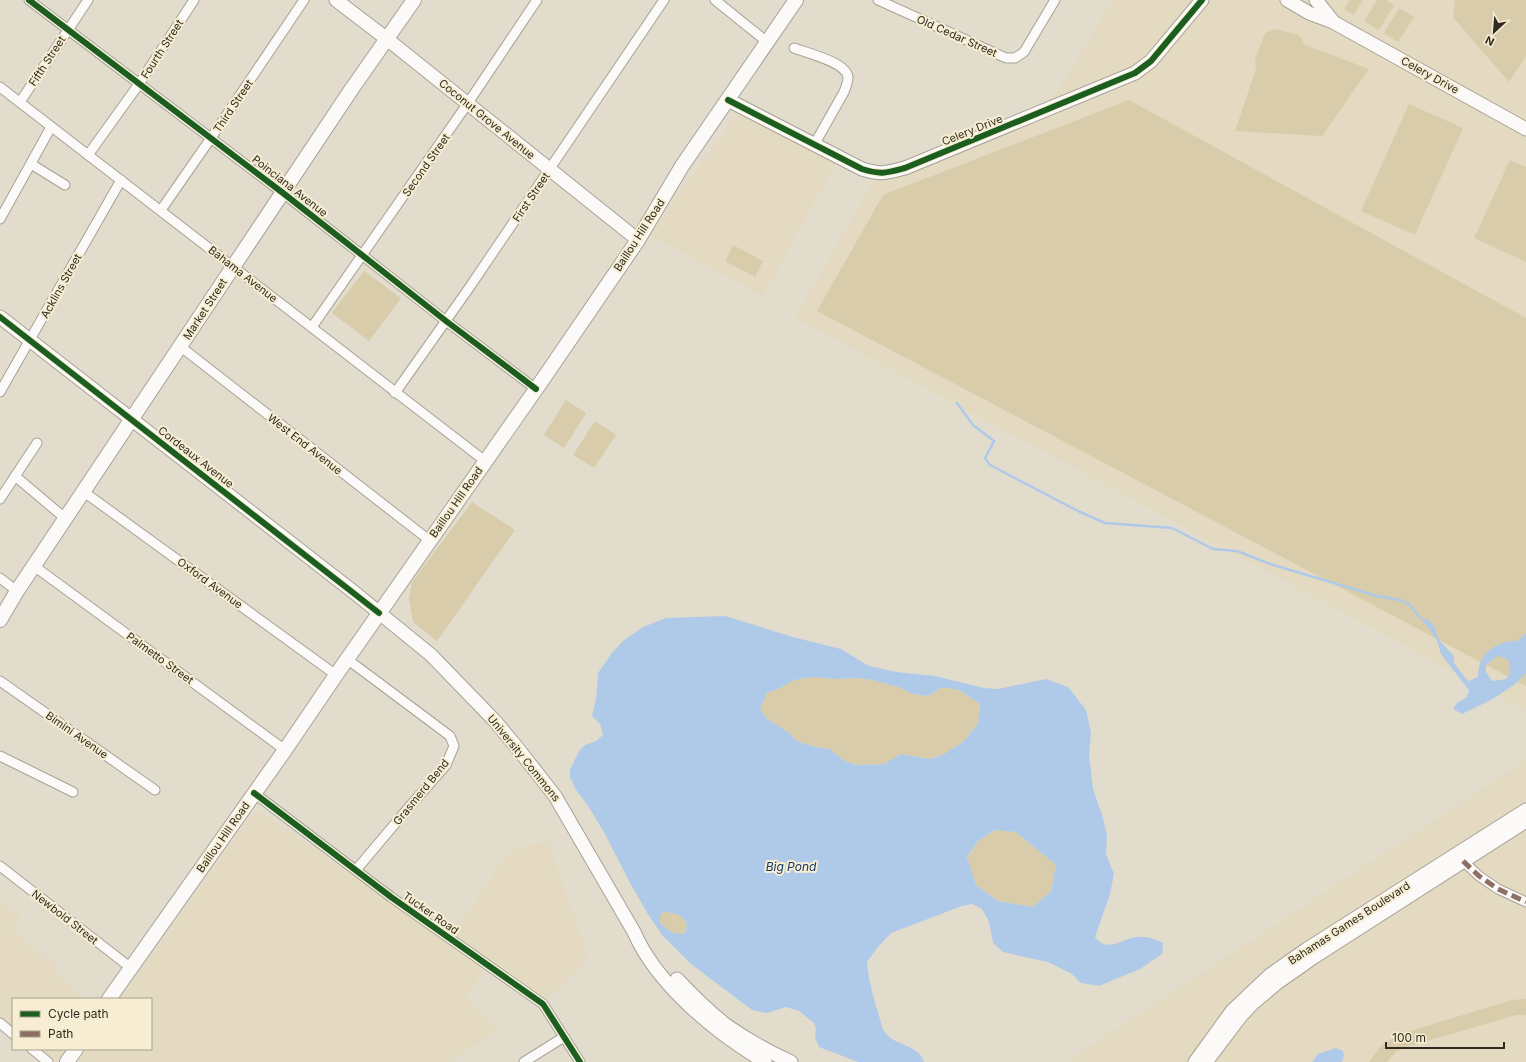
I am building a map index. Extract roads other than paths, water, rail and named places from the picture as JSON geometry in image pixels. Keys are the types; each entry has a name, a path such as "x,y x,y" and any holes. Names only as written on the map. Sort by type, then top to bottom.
{"main road":[{"name":"Market Street","path":"0,620 34,566 181,347 233,266 351,90 414,0"},
{"name":"Baillou Hill Road","path":"110,998 285,750 429,540 536,389 638,240 682,166 796,0"},
{"path":"67,1062 75,1050"}],"street":[{"name":"Poinciana Avenue","path":"29,0 283,193 446,321 536,389"},
{"name":"Fifth Street","path":"20,102 88,0"},
{"name":"Fourth Street","path":"88,155 139,84 194,0"},
{"name":"Third Street","path":"161,210 304,0"},
{"name":"Coconut Grove Avenue","path":"336,0 638,240"},
{"name":"Second Street","path":"312,327 468,104 537,0"},
{"name":"First Street","path":"395,393 446,321 664,0"},
{"path":"715,0 766,42"},
{"name":"Old Cedar Street","path":"878,0 1006,58 1015,58 1024,52 1055,0"},
{"path":"895,8 900,0"},
{"name":"Celery Drive","path":"728,100 862,169 876,174 886,173 905,168 1134,73 1151,61 1202,0"},
{"name":"Celery Drive","path":"1288,0 1309,13 1333,22 1526,129"},
{"name":"Celery Drive","path":"1316,0 1333,22"},
{"path":"794,48 837,64 845,70 848,76 844,92 814,145"},
{"name":"Bahama Avenue","path":"0,87 485,462"},
{"path":"0,219 52,127"},
{"path":"31,164 65,185"},
{"name":"Acklins Street","path":"0,392 121,180"},
{"name":"Cordeaux Avenue","path":"0,316 379,613"},
{"name":"West End Avenue","path":"181,347 429,540"},
{"path":"0,499 36,443"},
{"path":"15,476 66,519"},
{"name":"Oxford Avenue","path":"84,492 336,675"},
{"name":"Palmetto Street","path":"34,566 285,750"},
{"path":"0,578 18,591"},
{"name":"University Commons","path":"379,613 431,654 476,700 520,750 555,796 647,957 683,999 722,1033 765,1062"},
{"name":"Grasmerd Bend","path":"347,659 450,736 454,746 446,764 356,870"},
{"name":"Bimini Avenue","path":"0,681 155,790"},
{"path":"0,756 73,792"},
{"name":"Tucker Road","path":"254,792 391,897 543,1004 580,1062"},
{"name":"Bahamas Games Boulevard","path":"1195,1062 1232,1011 1270,975 1307,949 1526,810"},
{"name":"Bahamas Games Boulevard","path":"1206,1062 1240,1017 1252,1004 1277,983 1314,957 1526,821"},
{"path":"1463,861 1498,889 1526,902"},
{"name":"Newbold Street","path":"0,866 131,968"},
{"name":"University Commons","path":"634,932 645,942 670,972 708,1010 738,1032 791,1062"},
{"path":"0,1023 12,1033"},
{"path":"524,1062 564,1037"},
{"path":"33,1050 48,1062"}],"water":[{"name":"Big Pond","path":"725,616 793,637 841,649 869,666 896,672 935,676 984,688 998,689 1046,679 1068,687 1086,710 1091,733 1089,755 1093,789 1107,835 1106,854 1114,874 1110,894 1095,937 1100,942 1110,945 1132,938 1148,938 1163,943 1162,954 1140,969 1099,986 1081,983 1072,974 1048,962 1003,952 993,943 989,922 982,909 972,904 962,906 891,933 877,948 867,962 872,991 883,1030 893,1040 912,1048 921,1056 924,1062 858,1062 819,1047 815,1038 816,1029 814,1023 799,1011 786,1007 767,1013 752,1010 691,964 663,936 649,916 604,832 576,790 570,777 570,770 579,751 585,745 596,741 603,735 600,724 592,716 596,699 598,673 612,653 624,640 643,627 666,618","holes":["812,677 872,680 898,687 913,694 928,696 942,687 959,690 980,704 978,724 963,742 944,754 930,759 901,754 884,764 857,765 845,761 829,749 815,747 797,741 788,732 767,719 760,708 767,693 794,680","995,830 1016,832 1056,865 1051,891 1033,907 998,901 976,885 967,857 978,841","663,912 681,916 686,923 687,928 685,933 678,934 669,930 660,923 660,917"]},
{"path":"1420,618 1429,620 1435,628 1439,640 1454,656 1454,663 1469,681 1478,677 1478,670 1482,659 1489,650 1506,642 1519,640 1526,633 1526,673 1514,685 1491,700 1462,714 1453,709 1457,703 1467,697 1469,690 1441,654 1437,641","holes":["1497,656 1505,658 1510,662 1509,675 1506,679 1492,681 1486,672 1486,665"]},
{"path":"1336,1048 1343,1051 1344,1055 1342,1062 1312,1062 1318,1054"}],"waterway":[{"path":"957,403 973,425 994,441 985,458 990,465 1078,511 1105,523 1172,528 1213,549 1237,551 1270,564 1377,596 1400,600 1410,605 1420,618"}]}
